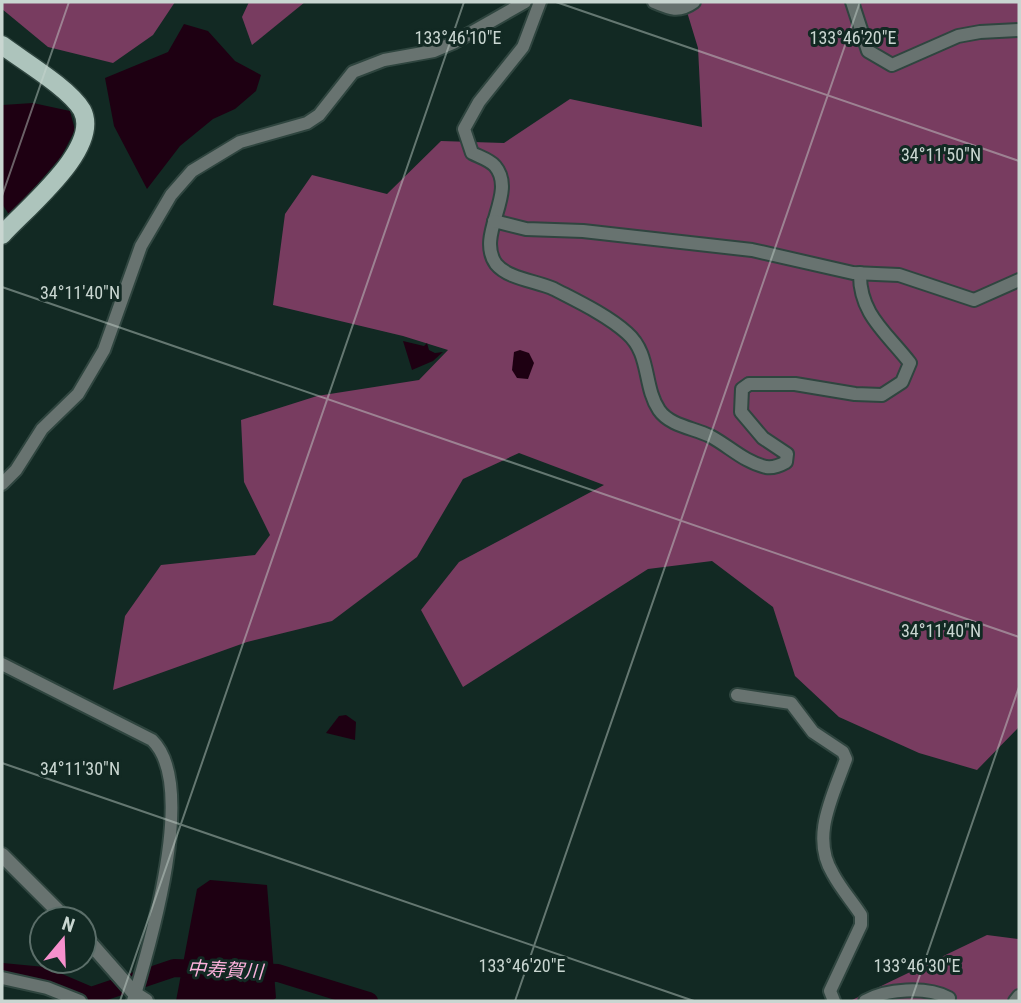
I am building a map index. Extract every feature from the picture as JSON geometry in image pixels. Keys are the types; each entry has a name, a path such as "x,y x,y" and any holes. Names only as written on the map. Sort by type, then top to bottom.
{"main road":[{"path":"2,46 69,96 81,109 87,133 77,155 4,228"}],"street":[{"path":"2,484 16,470 41,429 78,394 104,350 141,246 171,195 192,170 240,142 307,123 319,114 352,72 384,60 434,51 525,2"},
{"path":"540,2 523,47 506,65 466,123 466,139 472,153 494,164 500,173 502,186 491,242 496,265 554,289 627,333 644,357 660,412 673,421 710,436 744,459 768,467 786,462 787,454 763,438 741,412 742,389 749,384 794,384 855,394 882,395 902,382 910,363 878,328 863,304 859,291 860,273"},
{"path":"654,2 671,10 685,9 694,2"},
{"path":"852,2 868,51 892,65 958,36 1019,30"},
{"path":"494,221 526,229 583,230 752,250 860,273 899,275 974,300 1019,281"},
{"path":"2,664 152,740 163,751 174,825 138,999"},
{"path":"737,695 791,703 813,732 843,752 846,759 823,827 822,841 826,861 861,915 861,925 830,991 834,1001"},
{"path":"2,855 52,905"},
{"path":"98,952 138,999"},
{"path":"2,978 47,988 80,1001"},
{"path":"865,1001 890,991 932,993 949,998 947,1001"},
{"path":"1015,1001 1019,996"}],"shaded area":[{"path":"2,2 175,2 153,35 113,63 48,47 2,9"},
{"path":"249,2 305,2 252,45 242,17"},
{"path":"684,2 1019,2 1019,727 977,770 919,753 839,717 795,676 773,607 712,561 648,569 463,687 421,610 459,562 604,485 519,453 463,479 417,557 332,621 247,642 113,690 125,616 161,565 255,555 270,535 244,482 241,420 317,396 419,380 448,350 403,336 273,305 285,214 312,175 387,194 441,141 504,143 570,99 702,127 698,48"},
{"path":"987,935 1019,939 1019,1001 850,1001"}],"water":[{"path":"184,24 208,31 235,61 261,75 256,91 235,109 213,119 180,146 147,189 114,126 105,78 168,52"},
{"path":"33,103 70,111 75,130 61,157 10,216 2,204 2,105"},
{"path":"403,341 424,346 427,343 429,350 435,353 443,352 433,361 412,370"},
{"path":"520,350 529,353 534,363 528,379 517,378 512,370 514,352"},
{"path":"346,715 356,722 355,740 326,733 339,716"},
{"path":"210,880 267,885 276,998 272,1001 176,1001 197,889"}],"waterway":[{"name":"中寿賀川","path":"2,972 44,976 91,996 174,968 202,969"},
{"name":"中寿賀川","path":"251,972 278,973 369,1001"}]}
